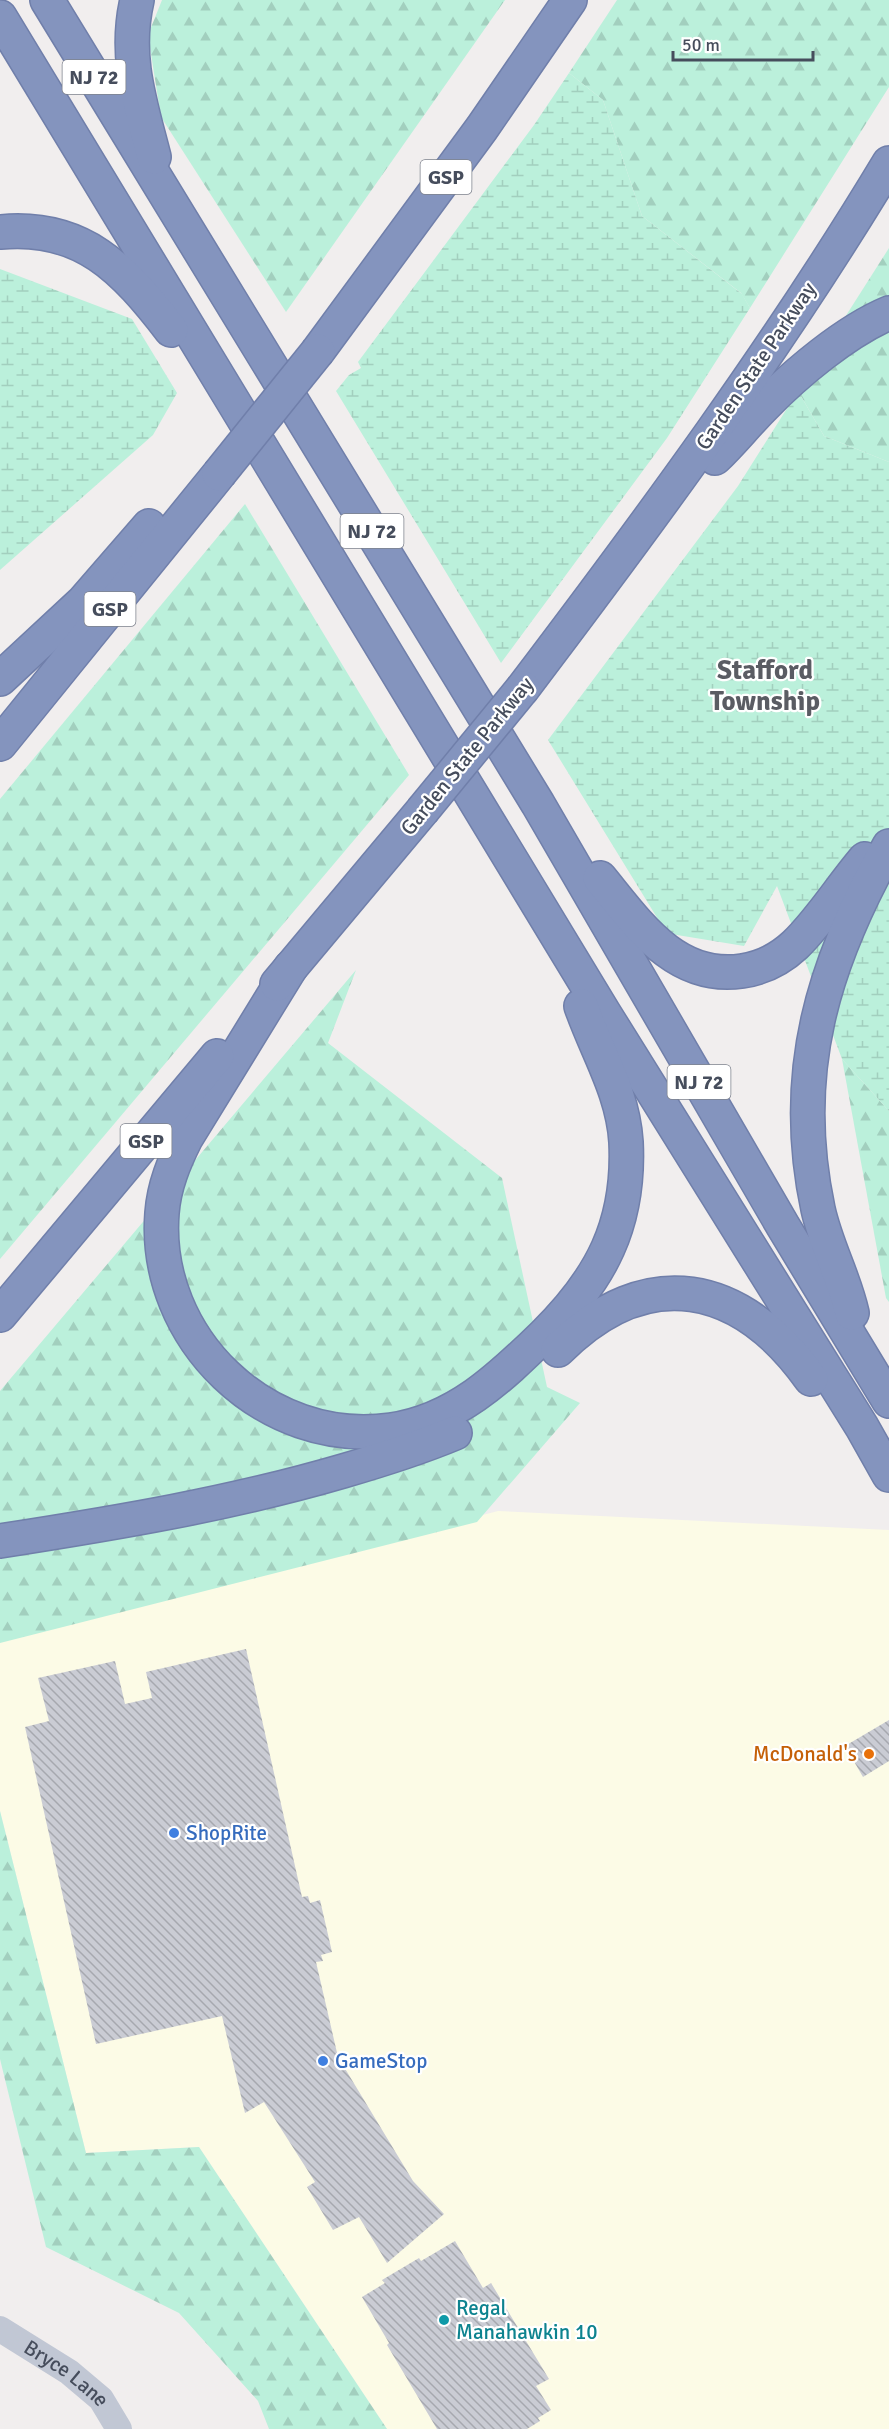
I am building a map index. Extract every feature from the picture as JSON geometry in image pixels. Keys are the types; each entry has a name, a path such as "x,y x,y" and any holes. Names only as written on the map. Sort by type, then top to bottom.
{"highway":[{"name":"NJ 72","path":"47,0 538,804 783,1226 889,1401"},
{"path":"137,0 131,33 131,62 160,184"},
{"name":"GSP","path":"0,744 318,351 482,128 570,0"},
{"name":"NJ 72","path":"0,17 556,934 862,1427 889,1475"},
{"name":"Garden State Parkway","path":"0,1315 523,688 650,519 764,358 889,163"},
{"path":"0,232 36,231 55,235 92,249 109,261 124,274 232,398"},
{"path":"650,519 788,384 848,336 889,313"},
{"path":"0,679 83,602 152,523 219,474"},
{"path":"538,804 633,920 655,942 688,964 724,973 759,967 786,952 803,937 864,860 889,834"},
{"path":"863,1358 849,1298 828,1248 818,1206 809,1138 809,1076 818,1018 834,959 854,911 889,846"},
{"path":"291,967 186,1138 172,1166 162,1214 167,1276 179,1311 196,1341 224,1375 252,1397 285,1415 319,1427 358,1432 393,1430 430,1420 463,1404 510,1368 586,1289 602,1262 615,1230 623,1193 626,1158 626,1139 621,1106 610,1072 587,1024 556,934"},
{"path":"0,1541 139,1519 259,1494 438,1440 473,1424 491,1412 578,1330 604,1311 638,1298 672,1293 689,1294 723,1302 739,1309 768,1329 792,1353 851,1440 889,1490"}],"street":[{"name":"Bryce Lane","path":"0,2329 69,2372 101,2399 119,2429"}],"shaded area":[{"path":"498,1511 889,1530 889,2429 387,2429 199,2147 86,2153 0,1811 0,1642"}],"green space":[{"path":"162,0 505,0 286,312 161,117 148,35"},
{"path":"617,0 889,0 889,87 750,308 741,293 642,216 603,100 569,73"},
{"path":"569,73 603,100 642,216 742,294 750,308 667,438 501,663 336,391 349,375 361,368 358,362 534,125"},
{"path":"889,248 889,462 824,436 798,391"},
{"path":"0,269 132,319 177,393 153,435 0,570"},
{"path":"798,391 824,436 889,462 889,1111 842,1059 777,886 744,946 671,934 664,929 548,740 738,486"},
{"path":"245,504 409,775 0,1259 0,799"},
{"path":"356,970 328,1043 502,1178 547,1387 580,1403 477,1522 0,1643 0,1391"},
{"path":"842,1059 889,1111 889,1302 886,1298"},
{"path":"0,1811 86,2153 199,2147 387,2429 269,2429 258,2401 179,2313 46,2247 0,2059"}],"building":[{"path":"246,1649 302,1897 308,1896 310,1903 320,1900 332,1952 321,1955 323,1961 316,1962 338,2057 413,2181 444,2214 387,2263 359,2217 333,2230 307,2187 315,2182 264,2102 245,2113 222,2016 96,2044 25,1727 49,1721 38,1678 115,1661 125,1704 152,1698 146,1672"},
{"name":"McDonald's","path":"889,1720 889,1761 863,1777 845,1746"},
{"name":"Regal Manahawkin 10","path":"455,2241 483,2288 491,2283 549,2379 536,2386 551,2410 527,2429 437,2429 387,2345 389,2343 362,2297 385,2283 382,2280 419,2258 421,2261"}],"place":[{"name":"McDonald's","path":"869,1754"},
{"name":"ShopRite","path":"174,1833"},
{"name":"GameStop","path":"323,2061"},
{"name":"Regal Manahawkin 10","path":"444,2320"}],"district":[{"name":"Stafford Township","path":"765,686"}]}
